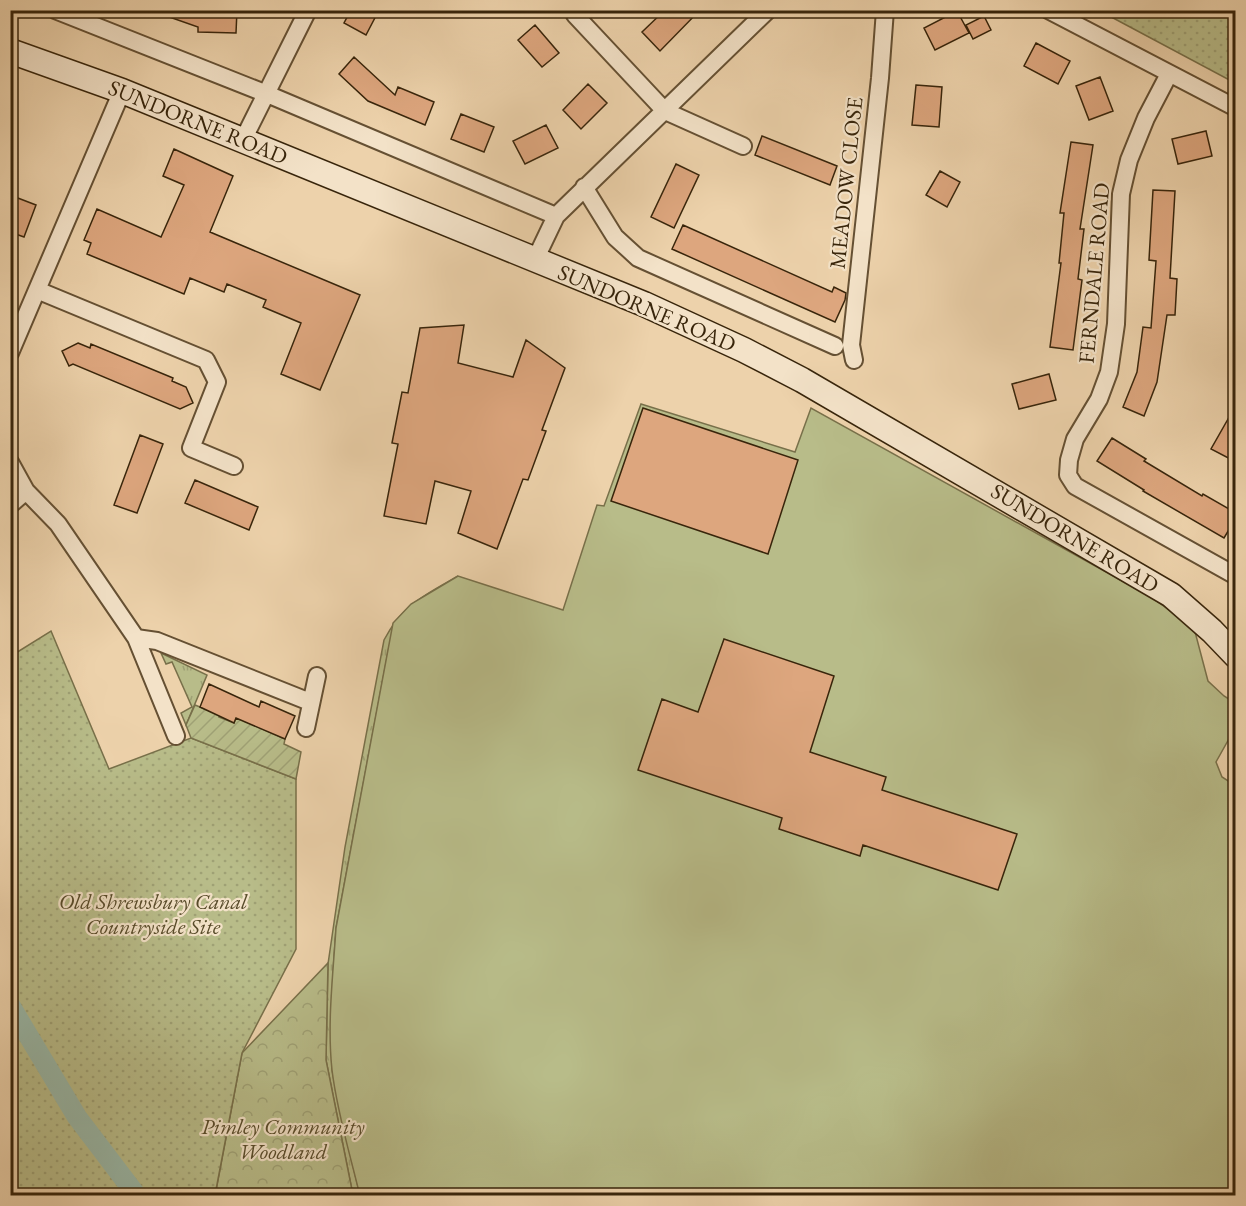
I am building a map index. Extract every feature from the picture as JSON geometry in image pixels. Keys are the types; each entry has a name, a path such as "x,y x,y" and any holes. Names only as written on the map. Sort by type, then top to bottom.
{"main road":[{"name":"SUNDORNE ROAD","path":"10,51 122,91 694,326 802,380 1171,595 1236,656"}],"street":[{"path":"55,10 267,94 556,216"},
{"path":"243,140 308,10"},
{"path":"535,260 556,216 768,10"},
{"name":"MEADOW CLOSE","path":"854,360 851,345 880,78 885,10"},
{"path":"1048,10 1236,108"},
{"path":"575,15 665,111 742,146"},
{"name":"FERNDALE ROAD","path":"1068,475 1069,460 1075,439 1099,399 1109,372 1116,324 1121,194 1129,160 1146,118 1169,74"},
{"path":"10,353 122,91"},
{"name":"SUNDORNE ROAD","path":"584,187 615,237 638,258 835,346"},
{"path":"37,290 206,360 217,382 191,448 234,466"},
{"path":"10,462 26,491 58,524 136,638 177,736"},
{"name":"SUNDORNE ROAD","path":"1068,475 1075,486 1234,573"},
{"path":"10,505 26,491"},
{"path":"136,638 157,641 310,702"},
{"path":"306,728 317,676"}],"green space":[{"path":"1100,11 1235,11 1235,83"},
{"path":"641,404 795,452 811,408 1151,597 1194,628 1208,681 1235,703 1235,728 1216,762 1222,777 1236,786 1235,1195 360,1196 334,1086 330,1035 331,999 336,928 393,623 411,604 458,576 563,610 597,505 604,506"},
{"path":"458,576 393,634 336,928 331,1024 332,1070 360,1195 353,1195 326,1060 328,964 345,847 384,640 407,609 425,595"},
{"name":"Old Shrewsbury Canal Countryside Site","path":"51,631 109,769 191,738 296,779 296,949 242,1053 215,1195 11,1195 10,1084 16,1082 11,1072 11,656"},
{"path":"161,653 207,675 186,725 181,713 192,707 172,662 166,664"},
{"path":"228,694 219,717 234,723 236,717 285,739 284,744 301,752 296,779 191,738 186,725 195,705 215,713"},
{"name":"Pimley Community Woodland","path":"328,963 326,1060 353,1195 215,1196 242,1053"}],"building":[{"path":"159,10 237,10 236,33 198,32 198,27 158,13"},
{"path":"351,10 379,10 366,35 344,23"},
{"path":"665,10 700,10 660,51 642,32"},
{"path":"957,11 969,33 935,50 924,28"},
{"path":"984,16 991,30 973,39 966,25"},
{"path":"535,25 559,53 542,67 518,40"},
{"path":"1036,43 1070,61 1058,84 1024,66"},
{"path":"354,57 395,95 398,87 434,102 425,125 368,101 339,74"},
{"path":"1100,77 1113,111 1089,120 1076,86"},
{"path":"588,84 607,103 581,129 563,110"},
{"path":"916,85 942,87 939,127 912,125"},
{"path":"461,114 494,127 484,152 451,139"},
{"path":"546,125 558,148 525,164 513,141"},
{"path":"1206,131 1212,156 1178,164 1172,139"},
{"path":"762,136 837,166 830,185 755,155"},
{"path":"1071,142 1093,145 1080,229 1084,229 1078,279 1082,280 1073,350 1050,347 1061,263 1059,263 1064,213 1060,213"},
{"path":"174,149 233,176 210,232 360,295 320,390 281,374 301,323 263,307 266,300 227,284 224,292 190,278 184,294 87,254 91,243 84,240 97,209 161,237 184,185 163,176"},
{"path":"676,164 699,175 674,228 651,217"},
{"path":"940,171 960,182 947,207 926,195"},
{"path":"1153,190 1175,191 1170,278 1177,279 1175,315 1167,315 1157,382 1144,416 1123,407 1137,372 1143,327 1151,328 1156,261 1149,260"},
{"path":"10,195 36,205 24,237 10,232"},
{"path":"683,225 832,292 834,287 846,293 835,322 672,249"},
{"path":"464,325 458,363 513,377 526,340 565,368 542,430 546,431 528,480 523,479 497,549 458,533 471,491 435,481 426,524 384,516 398,444 392,443 402,392 408,393 420,328"},
{"path":"78,343 90,348 91,344 173,378 172,381 186,387 193,403 180,409 73,364 69,366 62,351"},
{"path":"1049,374 1056,400 1019,409 1012,384"},
{"path":"1236,405 1236,462 1211,449"},
{"path":"643,408 798,460 768,554 611,501"},
{"path":"140,435 163,444 137,513 114,505"},
{"path":"1112,438 1146,459 1144,461 1202,496 1203,494 1236,513 1236,518 1224,538 1143,491 1097,461"},
{"path":"195,480 258,507 249,530 185,503"},
{"path":"724,639 834,676 810,752 886,777 882,790 1017,834 998,890 863,845 860,856 779,829 782,818 638,770 662,699 698,712"},
{"path":"209,684 259,707 261,701 295,716 285,739 236,718 234,723 200,707"}],"waterway":[{"path":"10,1005 77,1117 137,1196"}]}
